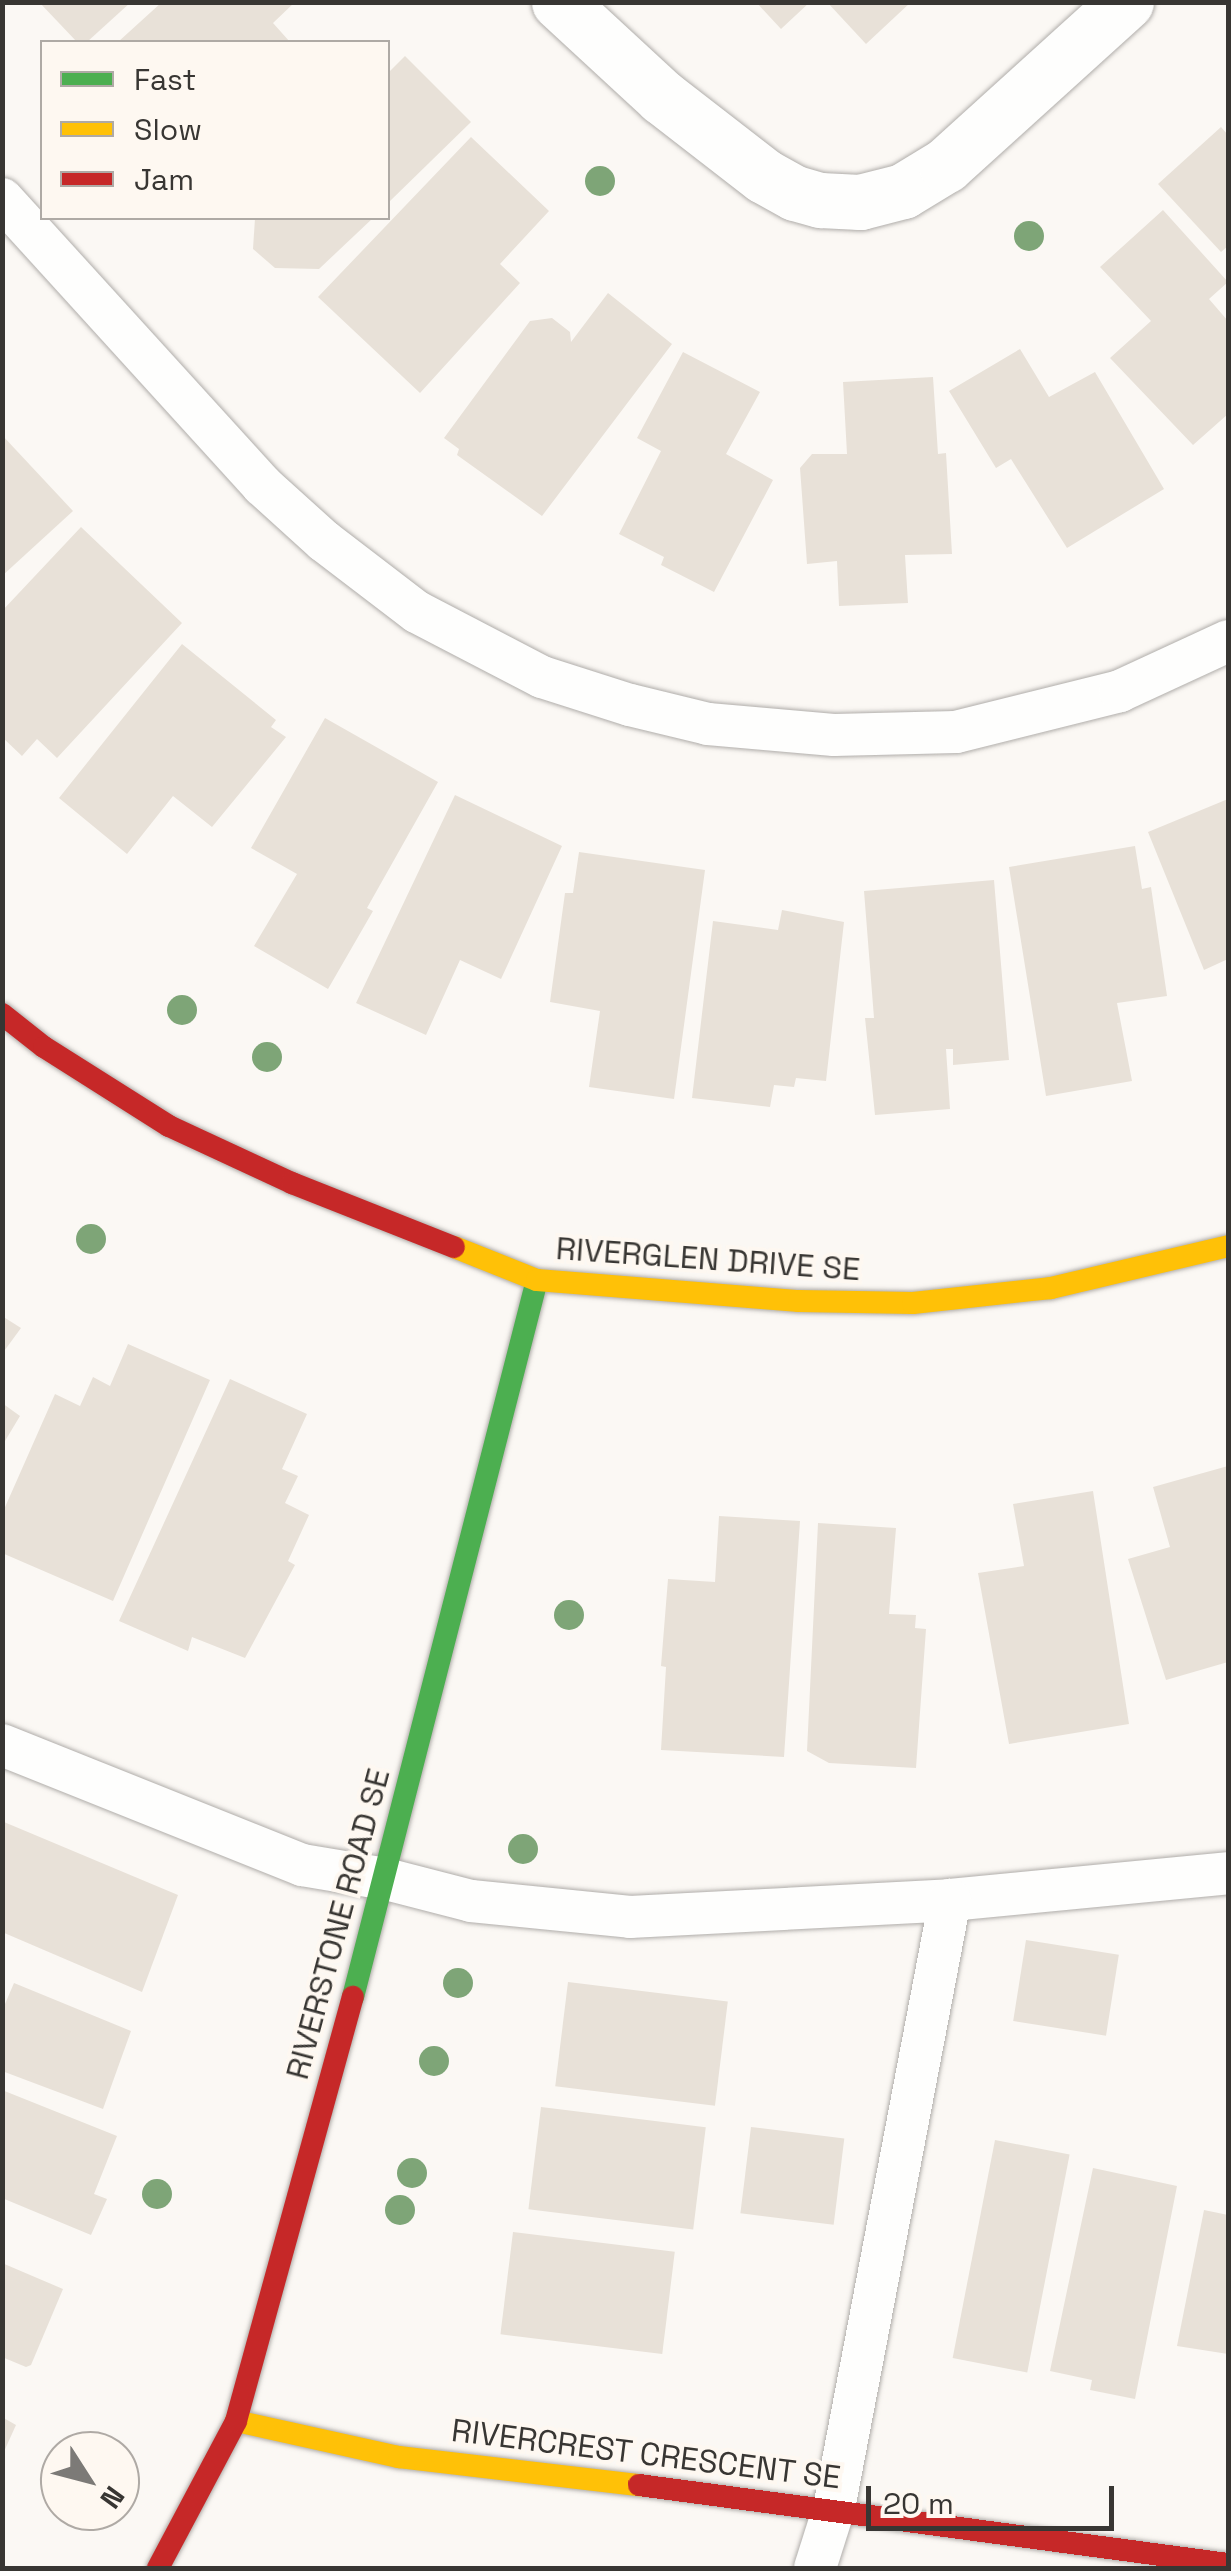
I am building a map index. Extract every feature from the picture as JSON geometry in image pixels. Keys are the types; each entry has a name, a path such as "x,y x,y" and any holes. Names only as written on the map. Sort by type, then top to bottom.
{"street":[{"path":"559,2 662,98 764,176 795,193 860,202 903,191 946,165 1126,2"},
{"name":"RIVERGLEN DRIVE SE","path":"2,1014 44,1046 170,1126 292,1182 537,1280 799,1301 913,1303 1051,1288 1228,1246"},
{"name":"RIVERSTONE ROAD SE","path":"158,2568 236,2422 386,1879 537,1280"},
{"name":"RIVERCREST CRESCENT SE","path":"236,2422 399,2457 834,2508 1228,2564"}],"lane":[{"path":"2,199 262,485 324,541 417,612 542,677 708,724 834,736 956,732 1120,691 1228,641"},
{"path":"2,1745 302,1865 386,1879 472,1901 630,1917 950,1900 1228,1873"},
{"path":"816,2568 834,2508 950,1900"}],"building":[{"path":"39,2 131,2 89,40 75,40"},
{"path":"162,2 295,2 273,23 288,40 120,40"},
{"path":"756,2 810,2 781,29"},
{"path":"827,2 911,2 866,44"},
{"path":"405,56 471,122 390,201 390,71"},
{"path":"1221,127 1228,135 1228,246 1221,252 1158,184"},
{"path":"471,137 549,211 500,264 520,283 420,393 318,297"},
{"path":"1163,210 1228,282 1209,299 1228,321 1228,414 1193,445 1110,358 1151,321 1100,267"},
{"path":"255,220 371,220 319,269 275,268 253,249"},
{"path":"608,293 672,344 542,516 457,455 459,449 444,438 530,321 552,318 570,332 571,342"},
{"path":"1020,349 1049,397 1095,372 1164,489 1067,548 1011,459 996,468 949,391"},
{"path":"683,352 760,392 726,454 773,480 714,592 661,565 664,557 619,534 661,451 637,438"},
{"path":"933,377 938,454 946,453 952,554 905,555 908,603 839,606 837,561 807,564 800,468 812,454 847,454 843,382"},
{"path":"2,435 73,511 2,576"},
{"path":"81,527 182,623 57,758 37,739 22,756 2,737 2,611"},
{"path":"182,644 276,720 271,727 286,737 212,827 173,796 127,854 59,798"},
{"path":"325,718 438,782 367,908 373,911 328,989 254,946 297,874 251,848"},
{"path":"455,795 562,846 501,979 460,960 426,1035 356,1003"},
{"path":"1228,799 1228,959 1204,970 1148,832"},
{"path":"1135,846 1142,889 1151,887 1167,996 1117,1003 1132,1081 1046,1096 1009,867"},
{"path":"579,852 705,870 674,1099 589,1087 600,1011 550,1002 565,893 573,893"},
{"path":"994,880 1009,1060 953,1065 953,1049 946,1049 950,1109 875,1115 865,1018 874,1018 864,891"},
{"path":"782,910 844,922 826,1081 796,1078 794,1087 774,1085 770,1107 692,1098 713,921 778,930"},
{"path":"2,1316 21,1328 2,1354"},
{"path":"128,1344 210,1380 113,1601 2,1553 2,1514 55,1394 80,1406 93,1377 110,1386"},
{"path":"230,1379 307,1414 282,1469 298,1476 285,1503 309,1515 288,1561 295,1565 245,1658 192,1637 188,1651 119,1621"},
{"path":"2,1403 20,1416 2,1446"},
{"path":"1228,1466 1228,1662 1166,1680 1128,1559 1170,1547 1153,1487"},
{"path":"1093,1491 1129,1724 1009,1744 978,1573 1024,1566 1013,1504"},
{"path":"719,1516 800,1521 784,1757 661,1750 666,1667 661,1666 668,1579 715,1582"},
{"path":"818,1523 896,1528 889,1614 916,1615 915,1628 926,1629 916,1768 829,1763 807,1751"},
{"path":"4,1822 178,1895 142,1992 2,1932"},
{"path":"1026,1940 1119,1955 1106,2036 1013,2021"},
{"path":"568,1982 728,2002 715,2106 555,2086"},
{"path":"14,1983 131,2031 103,2109 2,2071 2,2011"},
{"path":"2,2090 117,2136 94,2194 107,2199 91,2235 2,2198"},
{"path":"541,2107 706,2127 693,2229 528,2209"},
{"path":"751,2127 844,2138 834,2225 740,2213"},
{"path":"995,2140 1070,2155 1027,2372 953,2358"},
{"path":"1093,2168 1177,2186 1135,2399 1090,2390 1092,2380 1050,2371"},
{"path":"1204,2210 1228,2215 1228,2354 1177,2346"},
{"path":"513,2232 675,2252 662,2354 500,2334"},
{"path":"2,2263 63,2289 31,2365 26,2367 2,2357"},
{"path":"2,2417 16,2425 2,2456"}],"traffic: fast":[{"path":"353,1997 537,1280"}],"traffic: slow":[{"path":"454,1247 537,1280 799,1301 913,1303 1051,1288 1228,1246"},
{"path":"236,2421 399,2457 639,2485"}],"traffic: jam":[{"path":"2,1014 44,1047 169,1126 292,1183 454,1247"},
{"path":"158,2568 236,2421 353,1997"},
{"path":"639,2485 1228,2564"}]}
